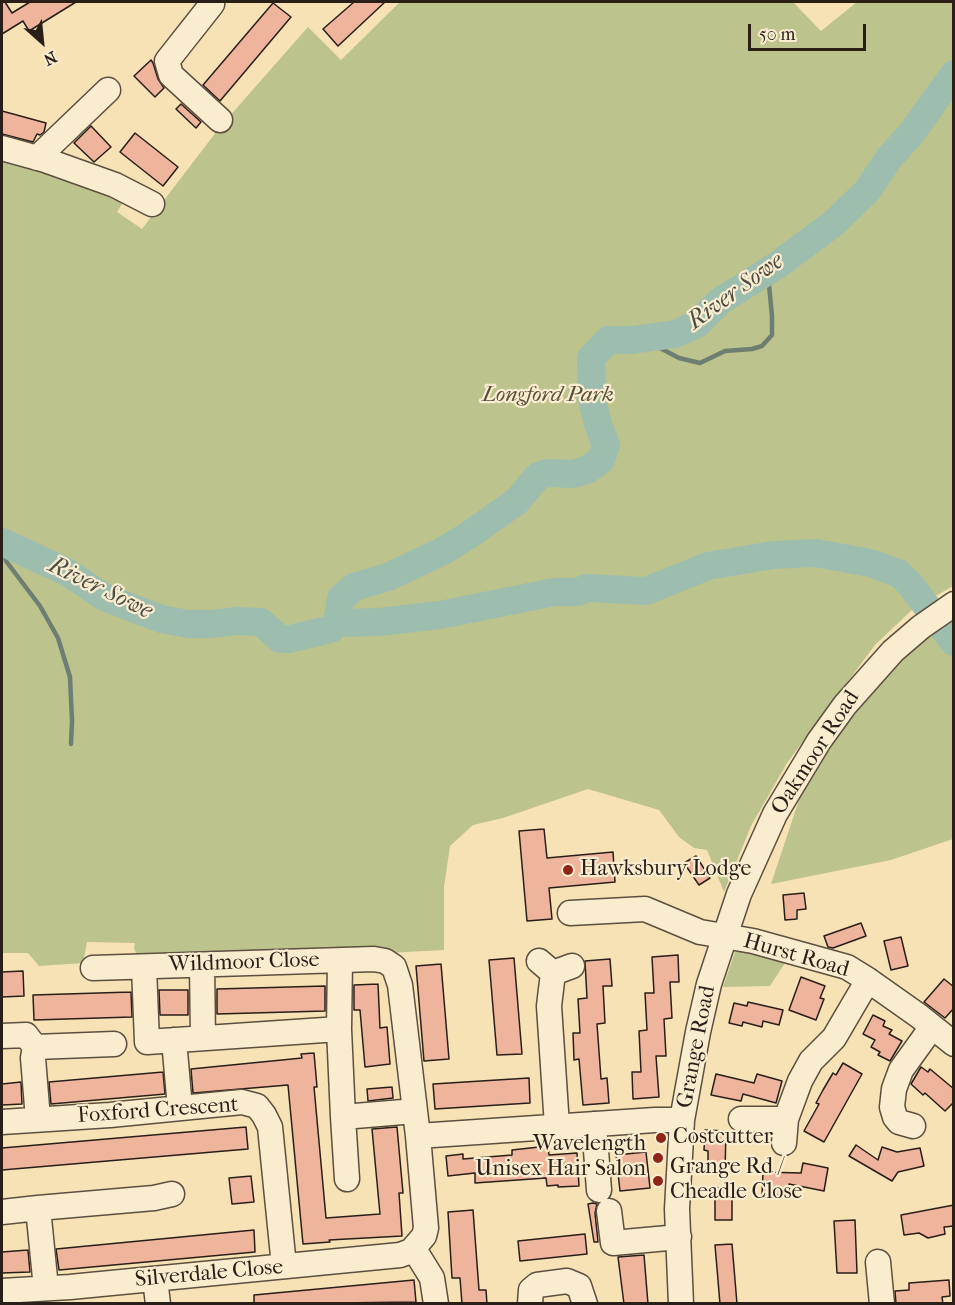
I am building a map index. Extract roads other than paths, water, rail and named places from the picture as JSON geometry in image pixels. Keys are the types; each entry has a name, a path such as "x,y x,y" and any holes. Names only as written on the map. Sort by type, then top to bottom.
{"street":[{"path":"211,2 213,4 167,61 171,75 220,120"},
{"path":"37,158 108,90"},
{"path":"2,148 115,185 152,204"},
{"name":"Oakmoor Road","path":"724,936 755,854 775,814 796,777 845,705 871,673 893,651 949,607"},
{"name":"Hurst Road","path":"570,912 645,909 700,932 821,958 847,967 868,980 954,1044"},
{"name":"Grange Road","path":"681,1304 677,1209 682,1120 698,1032 709,984 724,936"},
{"name":"Wildmoor Close","path":"93,968 374,959 386,962 394,967 400,985 415,1111"},
{"path":"340,960 339,1029 347,1179"},
{"path":"202,965 203,1038"},
{"path":"144,967 147,1042 339,1029"},
{"path":"555,967 549,1006 557,1126"},
{"path":"741,1119 785,1131 800,1081 811,1061 834,1038 868,980"},
{"path":"913,1126 899,1122 895,1118 892,1107 894,1089 901,1070 932,1027"},
{"path":"2,1036 26,1035 35,1047 33,1058 38,1119"},
{"path":"174,1040 180,1108"},
{"path":"35,1047 114,1044"},
{"name":"Foxford Crescent","path":"2,1122 242,1102 256,1106 270,1127 284,1266"},
{"path":"343,1117 415,1111 426,1228 424,1236 414,1249 432,1278 436,1304"},
{"path":"418,1136 682,1120"},
{"path":"594,1124 604,1200 613,1243 679,1237"},
{"path":"2,1212 154,1198 172,1194"},
{"path":"38,1208 46,1288"},
{"name":"Silverdale Close","path":"2,1291 400,1256 414,1249"},
{"path":"878,1262 882,1304"},
{"path":"155,1279 158,1304"},
{"path":"530,1304 531,1290 537,1285 567,1281 579,1286 585,1304"}],"waterway":[{"name":"River Sowe","path":"2,542 67,572 104,597 161,619 188,624 261,622 280,639 290,639 331,629 337,623 341,598 354,587 388,577 443,551 517,501 538,476 548,473 573,474 587,470 601,460 606,445 592,400 591,358 608,340 632,340 675,334 697,324 720,301 776,266 834,223 867,191 889,158 910,135 954,74"},
{"path":"641,338 679,358 700,363 725,351 762,346 772,335 769,285 776,266"},
{"path":"2,543 6,561 40,606 58,638 70,677 71,744"},
{"name":"River Sowe","path":"337,623 379,622 440,615 554,592 578,592 586,588 646,591 708,566 773,555 816,553 870,563 898,573 909,583 954,642"}],"place":[{"name":"Hawksbury Lodge","path":"568,870"},
{"name":"Costcutter","path":"661,1138"},
{"name":"Wavelength Unisex Hair Salon","path":"658,1158"},
{"name":"Grange Rd / Cheadle Close","path":"658,1181"}],"park label":[{"name":"Longford Park","path":"548,396"}]}
